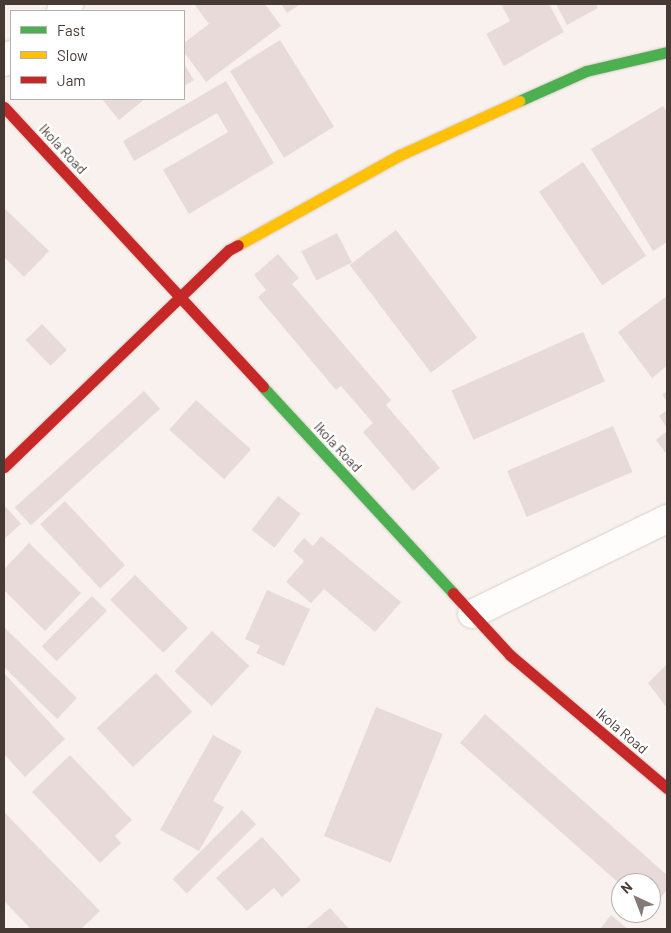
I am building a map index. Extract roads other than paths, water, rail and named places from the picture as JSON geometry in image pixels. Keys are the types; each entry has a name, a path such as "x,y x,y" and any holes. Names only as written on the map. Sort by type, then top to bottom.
{"street":[{"path":"4,467 181,299 229,250 400,155 586,71 667,52"},
{"name":"Ikola Road","path":"4,107 510,655 667,788"},
{"path":"472,614 667,519"}]}
